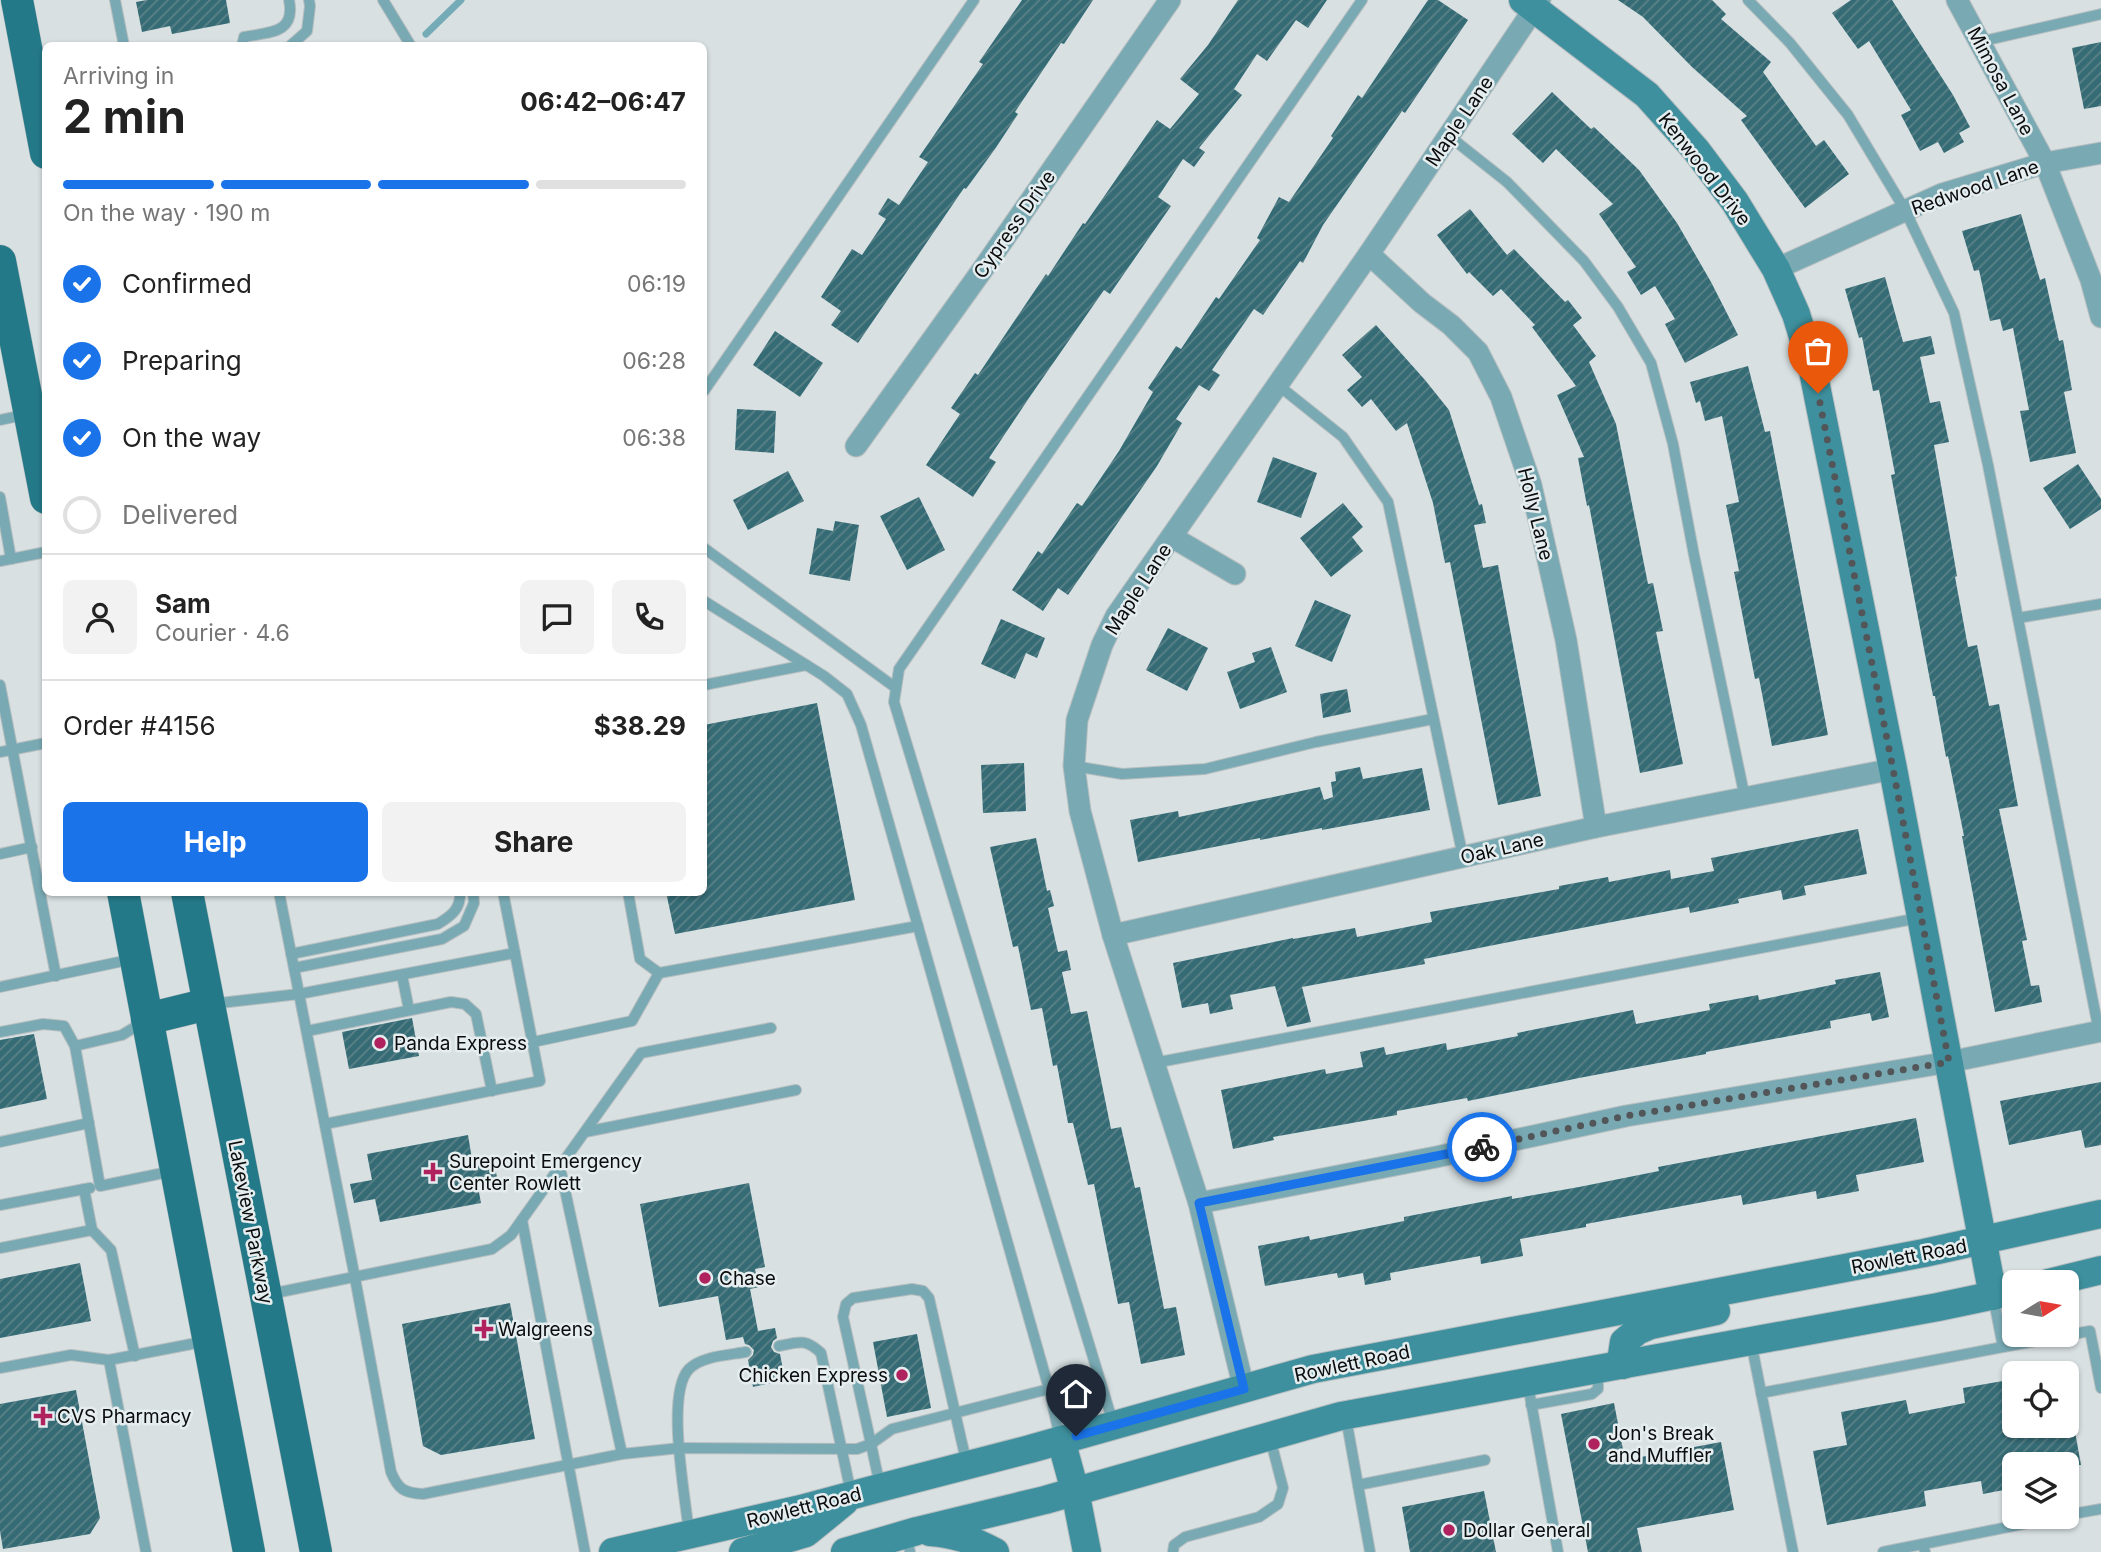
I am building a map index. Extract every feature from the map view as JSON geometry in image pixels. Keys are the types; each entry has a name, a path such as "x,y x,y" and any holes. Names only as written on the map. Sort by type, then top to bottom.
{"main road":[{"path":"16,0 42,133"},
{"name":"Kenwood Drive","path":"1532,3 1647,95 1696,150 1735,202 1776,269 1796,314 1812,366 1893,769 1983,1241 2002,1289"},
{"path":"0,261 15,417 42,488"},
{"path":"124,896 249,1552"},
{"name":"Lakeview Parkway","path":"188,896 316,1552"},
{"path":"147,1019 208,1004"},
{"name":"Rowlett Road","path":"613,1552 883,1487 1313,1369 1983,1241 2101,1214"},
{"path":"2079,1276 2101,1270"},
{"path":"1611,1367 1622,1355 1624,1342 1637,1331 1651,1325 1735,1306 1756,1297 1782,1280"},
{"path":"911,1539 1345,1415 1529,1393 1611,1367 2002,1294"},
{"path":"1061,1440 1087,1552"},
{"path":"743,1552 806,1533 852,1495"},
{"path":"845,1552 950,1534 974,1540 995,1552"}],"street":[{"name":"Cypress Drive","path":"856,446 983,270 1170,0"},
{"name":"Mimosa Lane","path":"1957,0 2045,163 2100,310"},
{"name":"Maple Lane","path":"1244,1389 1199,1203 1113,934 1080,811 1074,766 1077,720 1102,645 1116,616 1369,254 1449,136 1532,3"},
{"name":"Redwood Lane","path":"1776,269 1942,194 2045,163 2101,153"},
{"name":"Holly Lane","path":"1369,254 1478,352 1501,397 1531,485 1563,627 1595,827"},
{"path":"1172,537 1235,573"},
{"name":"Oak Lane","path":"1113,934 1595,827 1893,769"},
{"path":"1199,1203 1436,1157 1626,1116 1949,1062 2100,1032"}],"lane":[{"path":"115,0 123,42"},
{"path":"243,42 244,37 280,30 289,20 289,0"},
{"path":"295,42 307,31 309,0"},
{"path":"383,0 409,42"},
{"path":"707,387 974,0"},
{"path":"1114,1425 894,702 899,670 1362,0"},
{"path":"1748,0 1790,43 1848,116 1905,210 1954,313 1988,465 2100,1032"},
{"path":"1979,42 2101,14"},
{"path":"1449,136 1507,182 1584,261 1619,307 1651,363 1673,444 1745,798"},
{"path":"1278,385 1343,437 1388,502 1463,857"},
{"path":"0,497 6,560 42,553"},
{"path":"707,550 896,688"},
{"path":"707,603 824,676 847,694 861,725 1049,1389 1061,1440"},
{"path":"2018,618 2101,604"},
{"path":"707,684 806,665"},
{"path":"0,685 2,707 14,750 57,976"},
{"path":"1074,766 1122,774 1205,769 1316,742 1433,719"},
{"path":"0,752 42,744"},
{"path":"0,854 32,847"},
{"path":"280,896 391,1472 397,1487 408,1493 423,1494 622,1454 680,1448 857,1449 870,1444 892,1429 1049,1389"},
{"path":"291,954 438,924 453,915 460,896"},
{"path":"294,968 442,939 464,926 474,902 473,896"},
{"path":"325,1124 540,1081 504,896"},
{"path":"629,896 640,959 660,973 918,926"},
{"path":"1154,1063 1921,918"},
{"path":"208,1004 299,994 516,953"},
{"path":"0,987 136,958"},
{"path":"533,1042 632,1021 660,973"},
{"path":"402,975 408,1010"},
{"path":"307,1031 451,1002 466,1004 476,1014 492,1091"},
{"path":"75,1045 122,1035 147,1019"},
{"path":"0,1032 43,1024 64,1026 75,1045 100,1186"},
{"path":"266,1295 492,1249 512,1236 641,1053 771,1028"},
{"path":"585,1132 796,1090"},
{"path":"0,1142 89,1123"},
{"path":"560,1167 622,1454"},
{"path":"0,1205 176,1170"},
{"path":"84,1189 92,1230 111,1250 135,1356"},
{"path":"522,1220 585,1552"},
{"path":"0,1248 92,1230"},
{"path":"883,1487 870,1444 843,1317 846,1304 853,1298 912,1289 923,1292 929,1298 967,1465"},
{"path":"2079,1333 2090,1331 2101,1388"},
{"path":"1,1369 71,1355 109,1360 209,1341"},
{"path":"1751,1341 1793,1552"},
{"path":"779,1346 810,1343 821,1353 852,1495"},
{"path":"1761,1393 2002,1347"},
{"path":"689,1534 677,1411 680,1384 690,1368 708,1359 746,1352"},
{"path":"109,1360 146,1552"},
{"path":"1529,1393 1558,1552"},
{"path":"1345,1415 1370,1552"},
{"path":"1173,1552 1174,1545 1185,1537 1259,1517 1278,1504 1283,1488 1270,1436"},
{"path":"1358,1485 1485,1460"},
{"path":"2079,1513 2101,1508"},
{"path":"1883,1552 1924,1548 2006,1529"}],"building":[{"path":"226,0 230,23 172,34 170,26 142,32 136,2"},
{"path":"1022,0 1093,0 1015,112 1018,114 995,149 966,189 964,188 858,343 831,325 841,311 821,297 852,249 862,255 886,219 878,214 888,198 899,205 928,162 919,157 983,64 979,62"},
{"path":"1238,0 1327,0 1308,28 1296,20 1267,61 1257,54 1234,89 1242,95 1199,148 1205,152 1194,167 1183,159 1158,197 1171,206 1110,294 1104,290 1031,395 989,458 996,462 973,497 926,465 960,414 951,408 975,373 978,375 1046,274 1048,276 1157,120 1170,129 1199,94 1180,79 1208,45"},
{"path":"1428,0 1438,0 1468,20 1405,113 1402,111 1323,225 1303,263 1300,261 1263,315 1254,309 1212,370 1220,375 1209,391 1199,385 1176,419 1182,423 1157,466 1068,595 1058,588 1043,611 1012,590 1038,551 1042,554 1077,503 1082,506 1119,451 1153,392 1148,388 1176,346 1181,349 1216,297 1219,299 1260,240 1257,238 1279,197 1289,202 1333,138 1331,136 1358,95 1362,98"},
{"path":"1618,0 1712,0 1726,14 1721,19 1771,62 1763,72 1816,146 1824,140 1849,174 1805,208 1741,120 1747,116 1692,67 1643,17"},
{"path":"1851,0 1892,0 1953,95 1970,127 1959,133 1964,142 1944,153 1938,142 1920,151 1901,115 1911,110 1869,41 1858,49 1832,13"},
{"path":"2101,42 2101,106 2084,109 2072,48"},
{"path":"1552,92 1639,170 1677,223 1738,335 1685,363 1665,324 1675,319 1655,286 1641,295 1627,272 1636,267 1599,214 1613,204 1556,149 1543,163 1512,134"},
{"path":"1470,209 1507,255 1514,249 1565,302 1568,300 1582,318 1573,325 1596,356 1589,362 1616,424 1648,584 1653,583 1663,631 1656,632 1683,764 1640,773 1578,458 1584,457 1557,395 1576,386 1532,327 1535,325 1501,289 1493,296 1469,272 1467,274 1437,235"},
{"path":"2021,214 2040,280 2045,278 2059,341 2063,340 2072,390 2064,392 2076,453 2030,462 2020,411 2029,410 2013,328 2003,331 2000,319 1990,321 1979,270 1974,271 1962,231"},
{"path":"1885,277 1903,342 1931,336 1935,354 1920,357 1930,403 1940,401 1949,442 1934,445 1957,576 1955,577 1968,647 1977,645 1989,706 1999,704 2018,806 1999,809 2027,940 2022,941 2031,986 2039,985 2042,1002 1995,1012 1964,836 1933,696 1891,475 1895,474 1879,390 1873,391 1862,337 1859,338 1845,289"},
{"path":"1376,325 1449,410 1479,505 1482,504 1486,523 1474,525 1483,568 1498,565 1541,796 1498,805 1450,562 1445,563 1433,503 1407,423 1396,431 1371,399 1362,407 1347,390 1362,377 1342,355"},
{"path":"775,331 823,363 800,397 753,365"},
{"path":"1748,366 1765,432 1770,431 1828,735 1772,746 1759,678 1755,679 1734,572 1739,571 1726,505 1739,502 1722,416 1705,421 1700,401 1696,403 1690,382"},
{"path":"737,409 776,411 774,453 735,450"},
{"path":"1273,457 1317,473 1301,518 1257,502"},
{"path":"2078,464 2101,499 2101,509 2070,529 2043,488"},
{"path":"788,471 804,501 748,530 733,500"},
{"path":"919,497 945,550 907,570 880,516"},
{"path":"1343,503 1363,527 1352,537 1363,551 1331,577 1300,538"},
{"path":"835,521 859,525 850,581 809,574 817,528 833,531"},
{"path":"1315,600 1351,615 1332,662 1295,646"},
{"path":"1001,619 1045,638 1037,658 1026,653 1015,679 981,664"},
{"path":"1168,628 1208,648 1187,691 1146,670"},
{"path":"1271,647 1287,692 1240,709 1227,672 1255,662 1252,653"},
{"path":"1347,689 1351,712 1323,718 1320,694"},
{"path":"817,703 855,900 675,934 667,896 707,896 707,724"},
{"path":"1024,763 1026,811 983,813 981,765"},
{"path":"1360,767 1363,779 1422,768 1430,810 1322,830 1260,838 1138,862 1130,820 1178,811 1179,817 1320,787 1324,800 1333,797 1331,782 1336,781 1335,772"},
{"path":"1858,829 1867,874 1804,886 1806,895 1783,900 1781,890 1738,899 1739,903 1690,913 1689,907 1424,959 1425,964 1302,987 1311,1022 1287,1027 1275,986 1230,995 1233,1009 1210,1014 1208,1003 1182,1008 1173,963 1355,928 1357,937 1432,922 1430,912 1559,889 1559,886 1608,877 1609,882 1670,870 1671,879 1714,871 1711,858"},
{"path":"1036,838 1047,891 1050,890 1054,906 1048,908 1058,952 1067,950 1071,970 1062,972 1071,1014 1087,1011 1111,1129 1121,1127 1135,1188 1140,1187 1164,1309 1176,1307 1185,1355 1141,1364 1129,1302 1118,1304 1094,1184 1088,1185 1073,1123 1068,1123 1042,1008 1031,1010 1018,946 1013,947 990,847"},
{"path":"1880,972 1889,1017 1872,1021 1870,1013 1830,1021 1831,1028 1468,1101 1467,1098 1397,1111 1397,1115 1273,1137 1274,1140 1233,1149 1221,1090 1325,1069 1326,1074 1363,1067 1360,1052 1384,1047 1386,1055 1446,1043 1447,1050 1633,1010 1636,1024 1710,1010 1709,1004 1758,995 1759,1000 1836,984 1835,980"},
{"name":"Panda Express","path":"412,1018 419,1056 349,1069 342,1032"},
{"path":"34,1034 47,1099 0,1109 0,1040"},
{"path":"2101,1082 2101,1145 2085,1148 2081,1130 2009,1145 2000,1101"},
{"path":"1916,1118 1924,1162 1856,1175 1859,1191 1817,1199 1816,1191 1743,1205 1741,1195 1586,1224 1586,1227 1520,1239 1523,1256 1481,1264 1480,1256 1390,1273 1391,1280 1365,1285 1363,1273 1338,1278 1337,1273 1265,1286 1258,1246 1309,1236 1310,1240 1404,1221 1404,1217 1512,1196 1512,1199 1579,1187 1659,1171 1658,1167"},
{"name":"Surepoint Emergency Center Rowlett","path":"468,1135 473,1165 494,1161 498,1183 478,1187 481,1203 380,1222 375,1199 354,1203 350,1184 372,1180 367,1154"},
{"name":"Chase","path":"749,1183 765,1267 755,1269 759,1287 750,1289 758,1331 775,1328 777,1338 771,1347 774,1352 780,1354 785,1380 753,1387 748,1360 754,1350 745,1344 743,1337 726,1340 718,1296 659,1307 640,1204"},
{"path":"80,1263 91,1321 0,1338 0,1279"},
{"name":"Walgreens","path":"510,1303 535,1439 441,1455 423,1446 402,1324"},
{"name":"Chicken Express","path":"917,1334 931,1408 887,1417 873,1342"},
{"path":"2002,1381 2002,1438 2076,1438 2079,1452 2002,1452 2002,1490 1983,1494 1981,1481 1924,1491 1926,1506 1827,1525 1813,1451 1847,1445 1841,1412 1906,1400 1909,1414 1965,1403 1963,1388"},
{"name":"CVS Pharmacy","path":"76,1390 100,1518 90,1534 3,1549 0,1531 0,1404"},
{"path":"1614,1403 1625,1460 1721,1442 1734,1510 1637,1528 1642,1552 1588,1552 1561,1414"},
{"name":"Dollar General","path":"1484,1491 1496,1552 1410,1552 1402,1507"}],"waterway":[{"path":"426,34 461,0"}],"way so far":[{"path":"1482,1147 1626,1116 1949,1062 1818,393"}],"place":[{"name":"Panda Express","path":"380,1043"},
{"name":"Surepoint Emergency Center Rowlett","path":"433,1172"},
{"name":"Chase","path":"705,1278"},
{"name":"Walgreens","path":"484,1329"},
{"name":"Chicken Express","path":"902,1375"},
{"name":"CVS Pharmacy","path":"43,1416"},
{"name":"Jon's Break and Muffler","path":"1594,1444"},
{"name":"Dollar General","path":"1449,1530"}],"route":[{"path":"1076,1436 1244,1389 1199,1203 1482,1147"}]}
